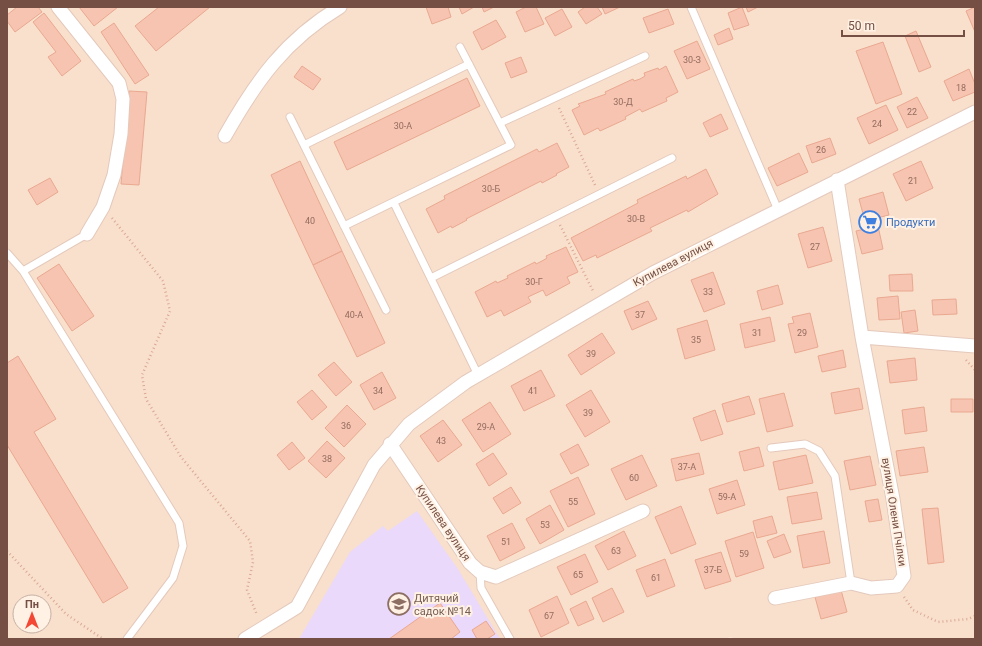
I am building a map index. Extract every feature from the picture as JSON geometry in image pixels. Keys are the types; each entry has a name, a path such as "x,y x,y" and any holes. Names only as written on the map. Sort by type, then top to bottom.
{"street":[{"path":"58,7 119,83 123,99 121,134 114,175 103,207 87,234"},
{"path":"225,136 246,99 269,67 295,40 326,15 340,7"},
{"name":"Купилева вулиця","path":"245,639 297,607 374,465 390,444 409,424 478,375 653,273 975,112"},
{"name":"вулиця Олени Пчілки","path":"837,180 862,338 893,499 900,545 904,576 897,586"},
{"path":"862,338 975,346"},
{"name":"Купилева вулиця","path":"390,444 470,563 480,572"},
{"path":"480,572 496,577 643,511"},
{"path":"775,598 851,583 871,588 897,586"}],"lane":[{"path":"691,7 778,210"},
{"path":"344,226 394,204 511,145 460,47"},
{"path":"500,123 554,96 645,56"},
{"path":"304,145 469,64"},
{"path":"290,116 386,310"},
{"path":"430,278 672,158"},
{"path":"394,204 478,375"},
{"path":"23,271 87,234"},
{"path":"7,253 23,271 179,524 183,546 173,578 127,639"},
{"path":"772,448 806,444 818,451 835,476 851,583"},
{"path":"480,572 481,588 510,639"}],"path":[{"path":"554,96 599,194"},
{"path":"103,207 163,281 170,312 142,375 146,399 181,457 250,540 253,562 247,590 262,628"},
{"path":"556,216 599,304"},
{"path":"7,551 66,614 103,639"},
{"path":"897,586 913,610 938,622 968,619 975,616"}],"shaded area":[{"path":"7,7 975,7 975,639 737,639 730,637 726,639 7,639"},
{"name":"Дитячий садок №14","path":"417,511 458,569 500,639 299,639 350,552 383,526 388,531"}],"building":[{"path":"17,7 38,7 42,12 15,32 7,21 7,15"},
{"path":"79,7 118,7 94,26"},
{"path":"159,7 210,7 156,51 135,26"},
{"path":"426,7 448,7 451,17 432,24"},
{"path":"459,7 474,7 462,14"},
{"path":"482,7 494,7 484,12"},
{"path":"526,7 536,7 544,24 525,32 516,12"},
{"path":"585,7 597,7 602,14 586,24 578,12"},
{"path":"602,7 620,7 605,14"},
{"path":"742,7 749,25 734,30 728,13"},
{"path":"746,7 758,7 748,12"},
{"path":"975,7 975,32 966,11"},
{"path":"562,9 572,27 555,36 545,18"},
{"path":"668,9 674,24 649,33 643,18"},
{"path":"44,13 81,61 62,76 48,57 56,52 33,22"},
{"path":"496,20 506,37 482,50 473,32"},
{"path":"114,23 149,75 135,84 101,32"},
{"path":"729,28 733,39 718,45 714,35"},
{"path":"916,31 931,67 919,72 905,36"},
{"path":"697,41 710,69 687,79 674,51"},
{"path":"883,42 902,94 876,104 856,51"},
{"path":"521,57 527,72 511,78 505,63"},
{"path":"302,66 321,79 313,90 294,77"},
{"path":"666,66 678,92 666,98 667,101 642,112 640,109 625,117 626,119 600,131 598,128 584,135 572,110 580,106 578,104 606,94 605,92 633,79 634,81 640,79 645,76 644,73 658,68 659,70"},
{"path":"969,69 975,84 975,92 953,101 944,81"},
{"path":"467,78 480,106 347,170 334,142"},
{"path":"129,91 147,92 139,185 121,184"},
{"path":"917,97 928,118 907,128 897,107"},
{"path":"886,105 898,130 869,144 857,118"},
{"path":"721,114 728,129 710,137 703,123"},
{"path":"830,138 836,154 812,163 806,146"},
{"path":"557,143 569,167 542,183 541,181 466,219 467,220 452,228 451,226 438,233 426,209 445,199 444,196 507,164 537,149 539,152"},
{"path":"799,153 808,172 777,186 768,168"},
{"path":"300,161 342,251 313,265 271,175"},
{"path":"921,161 933,188 906,201 893,174"},
{"path":"706,169 718,194 688,212 687,210 650,228 652,231 597,258 596,255 583,261 571,238 638,203 637,200 686,176 687,179"},
{"path":"50,178 58,192 37,205 28,190"},
{"path":"883,192 889,215 865,221 859,199"},
{"path":"878,226 883,249 862,254 856,231"},
{"path":"823,227 832,261 808,268 798,234"},
{"path":"566,247 578,272 567,277 570,283 546,296 543,290 528,297 531,302 504,316 501,310 487,317 475,292 496,281 497,283 508,278 507,276 535,262 536,264 547,258 546,256"},
{"path":"342,251 385,343 357,357 313,265"},
{"path":"59,264 94,316 72,331 37,278"},
{"path":"713,272 725,304 704,312 691,280"},
{"path":"912,274 913,291 890,291 889,275"},
{"path":"778,285 783,304 762,310 757,291"},
{"path":"898,296 900,319 879,320 877,298"},
{"path":"956,299 957,314 933,315 932,300"},
{"path":"648,301 657,319 632,330 624,311"},
{"path":"915,310 918,331 904,333 901,312"},
{"path":"810,313 818,347 795,353 788,324 794,323 792,317"},
{"path":"770,317 775,341 745,348 740,324"},
{"path":"707,320 715,350 685,359 677,329"},
{"path":"602,333 615,353 581,375 568,355"},
{"path":"843,350 846,367 822,372 818,356"},
{"path":"18,356 56,419 34,432 128,588 103,603 7,445 7,363"},
{"path":"915,358 917,380 890,383 887,361"},
{"path":"334,362 352,382 336,396 318,375"},
{"path":"541,370 555,396 524,411 511,386"},
{"path":"382,372 396,398 374,410 360,385"},
{"path":"859,388 863,409 835,414 831,393"},
{"path":"312,390 327,407 312,420 297,402"},
{"path":"591,390 610,422 585,437 566,405"},
{"path":"784,393 793,426 767,432 759,399"},
{"path":"749,396 755,414 727,422 722,404"},
{"path":"951,399 973,399 973,412 951,412"},
{"path":"490,402 511,434 483,452 462,420"},
{"path":"347,405 366,424 344,447 325,428"},
{"path":"924,407 927,431 905,434 902,410"},
{"path":"715,410 723,434 701,441 693,418"},
{"path":"443,420 462,445 438,462 420,436"},
{"path":"327,441 345,458 326,478 308,461"},
{"path":"292,442 305,458 289,470 277,455"},
{"path":"578,444 589,465 571,474 560,454"},
{"path":"759,447 764,466 744,471 739,452"},
{"path":"924,447 928,472 900,476 896,451"},
{"path":"493,453 507,474 489,486 476,464"},
{"path":"699,453 704,474 676,481 671,459"},
{"path":"642,455 657,486 626,500 611,469"},
{"path":"806,455 813,483 779,490 773,462"},
{"path":"870,456 876,485 850,490 844,461"},
{"path":"578,477 595,514 568,527 550,491"},
{"path":"737,480 745,505 717,514 709,489"},
{"path":"511,487 521,503 503,514 493,498"},
{"path":"817,492 822,519 792,524 787,497"},
{"path":"878,499 882,520 869,522 865,501"},
{"path":"550,505 564,530 540,544 526,519"},
{"path":"681,506 696,544 671,554 655,517"},
{"path":"938,508 944,562 928,564 922,509"},
{"path":"772,516 777,533 757,538 753,521"},
{"path":"512,523 525,548 500,561 487,536"},
{"path":"624,531 636,556 608,570 595,546"},
{"path":"824,531 830,563 803,568 797,536"},
{"path":"753,532 764,568 736,577 725,541"},
{"path":"784,534 791,552 774,558 767,541"},
{"path":"721,552 731,581 705,589 695,560"},
{"path":"585,554 598,582 571,595 557,567"},
{"path":"665,559 675,586 647,597 636,570"},
{"path":"612,588 624,612 603,622 592,598"},
{"path":"841,590 847,612 821,619 815,597"},
{"path":"557,596 569,623 541,637 529,610"},
{"path":"586,601 594,619 578,626 570,609"},
{"path":"440,603 460,632 451,639 389,639"},
{"path":"486,621 495,634 487,639 477,639 472,630"}],"place":[{"name":"Продукти","path":"870,222"},
{"name":"Дитячий садок №14","path":"399,604"}]}
